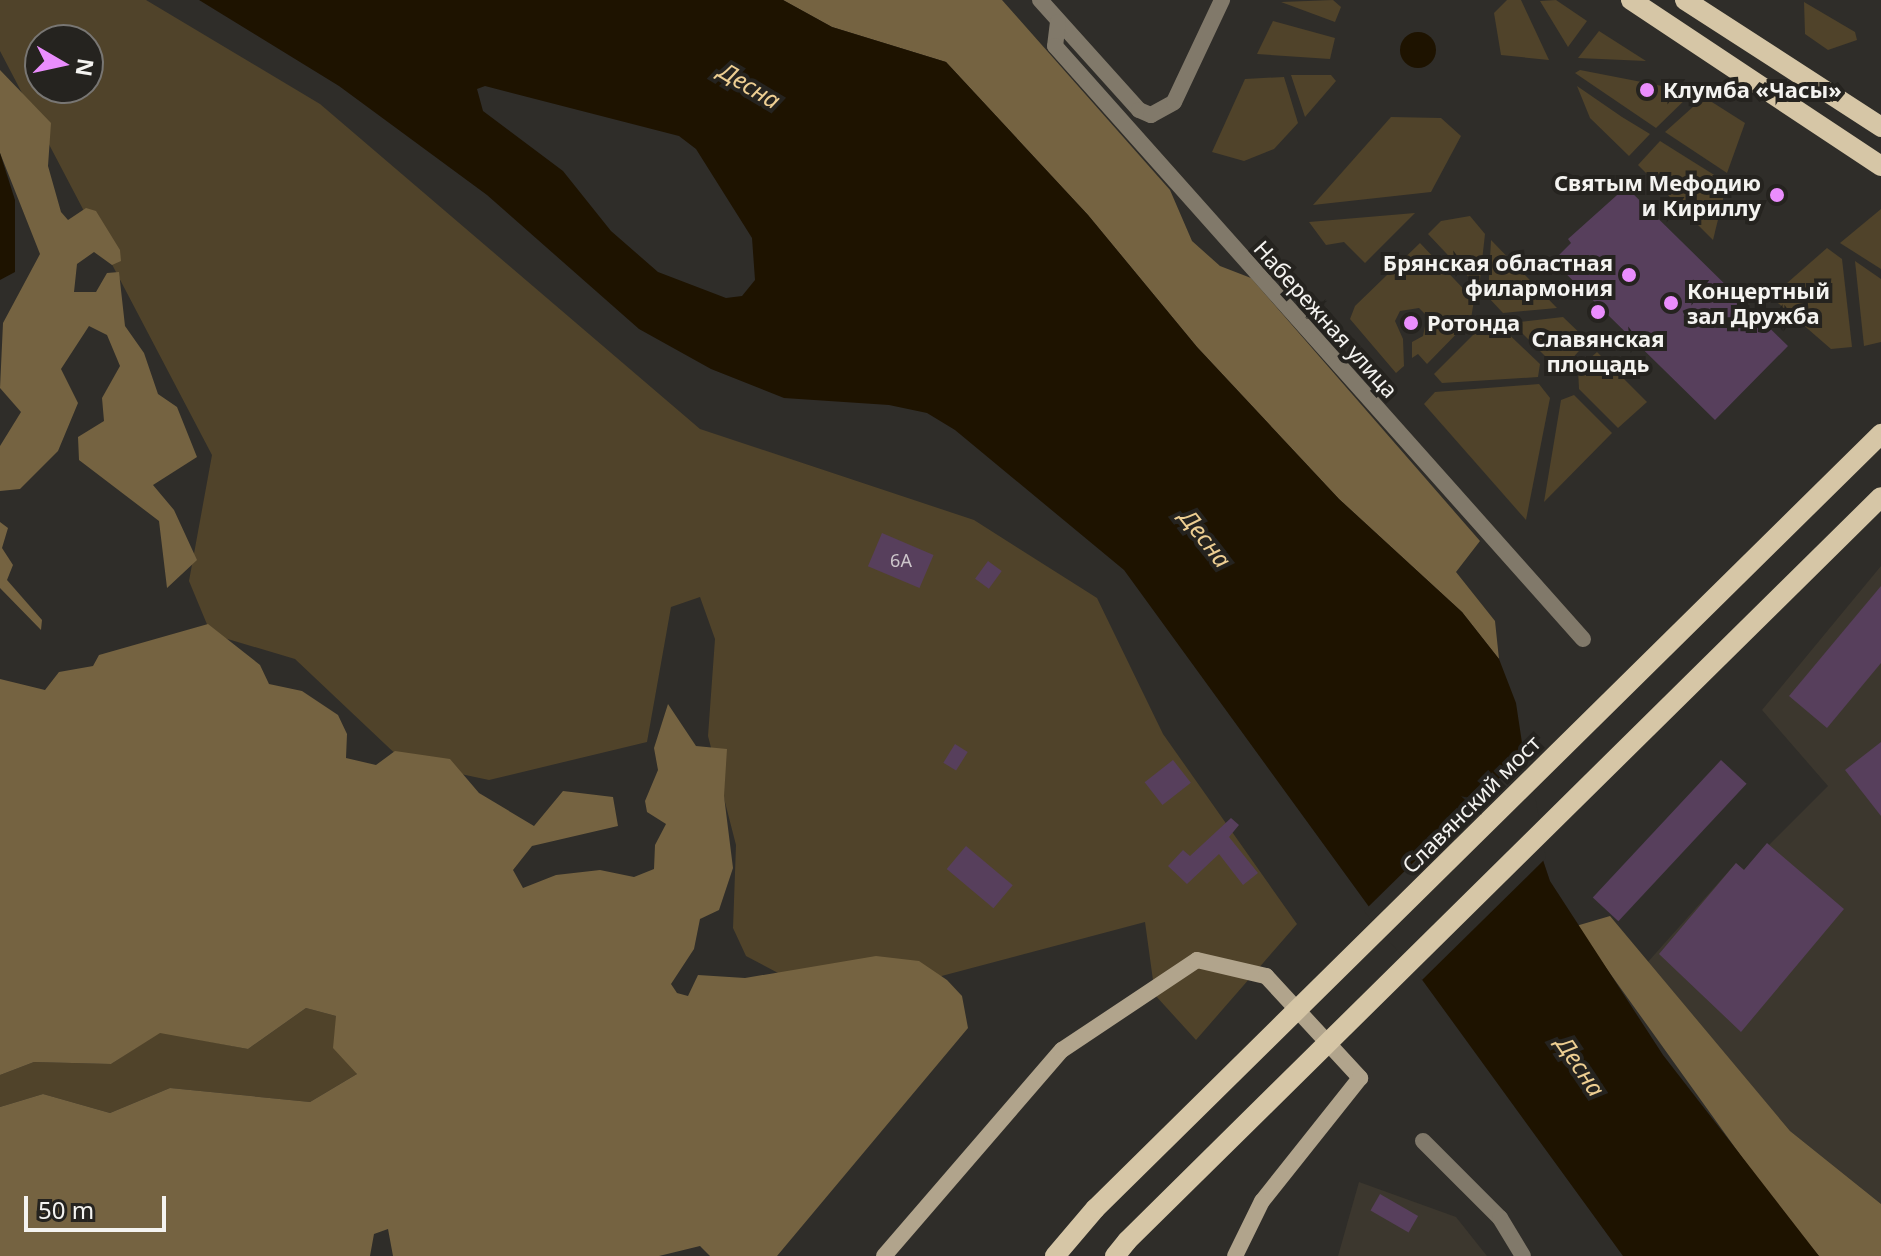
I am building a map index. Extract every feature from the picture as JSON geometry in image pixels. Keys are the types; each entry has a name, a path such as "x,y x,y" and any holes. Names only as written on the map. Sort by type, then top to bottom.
{"main road":[{"path":"1631,0 1881,166"},
{"path":"1685,0 1881,127"},
{"name":"Славянский мост","path":"1055,1256 1095,1209 1881,434"},
{"path":"1121,1248 1881,497"}],"street":[{"name":"Набережная улица","path":"1040,0 1139,110 1163,113 1174,102 1222,0"},
{"name":"Набережная улица","path":"1058,22 1055,46 1583,639"},
{"path":"884,1256 1062,1050 1197,960 1266,976 1360,1078 1262,1201 1235,1256"},
{"path":"1423,1141 1500,1218 1523,1256"}],"shaded area":[{"path":"0,0 146,0 320,104 700,429 974,520 1097,598 1163,734 1297,924 1196,1040 1155,995 1145,922 934,978 780,974 746,956 733,928 736,845 708,736 715,639 700,597 671,607 647,742 489,780 404,762 295,659 211,634 189,581 212,455 28,104 104,104 104,24 24,24 24,97 0,51"},
{"path":"783,0 1002,0 1170,190 1192,241 1220,266 1251,278 1480,541 1456,572 1495,621 1499,659 1462,612 1339,499 1197,347 1088,215 946,62 832,27"},
{"path":"1333,0 1341,7 1335,22 1281,2"},
{"path":"1507,0 1521,0 1549,60 1501,55 1494,13"},
{"path":"1556,0 1587,21 1568,47 1540,1"},
{"path":"1804,2 1855,32 1857,40 1828,50 1805,34"},
{"path":"1273,21 1335,38 1330,59 1257,54"},
{"path":"1599,31 1646,61 1578,58"},
{"path":"0,70 24,95 24,104 33,104 51,123 48,166 61,212 68,220 86,208 96,211 120,250 121,261 112,265 94,252 77,264 74,292 96,292 107,273 119,272 125,326 144,353 158,394 177,407 197,457 153,485 174,510 197,560 167,588 159,521 79,460 78,437 104,421 102,398 120,366 107,335 89,326 61,369 78,403 58,451 20,489 0,491 0,446 21,412 0,388 3,323 40,254 0,153"},
{"path":"1580,70 1693,92 1656,128 1575,73"},
{"path":"1291,75 1331,75 1336,81 1305,117"},
{"path":"1284,77 1298,123 1274,149 1244,161 1212,152 1245,79"},
{"path":"1577,86 1650,134 1629,156 1590,118"},
{"path":"1704,97 1745,123 1727,173 1665,132"},
{"path":"1391,117 1441,118 1461,136 1431,192 1313,205"},
{"path":"1660,141 1727,183 1713,240 1638,165"},
{"path":"1881,209 1881,269 1840,243"},
{"path":"1415,213 1365,263 1344,242 1326,245 1309,222"},
{"path":"1470,216 1485,234 1479,288 1428,234 1441,221"},
{"path":"1491,240 1557,308 1503,313 1488,297"},
{"path":"1420,243 1474,300 1471,319 1427,364 1418,354 1412,358 1412,342 1423,336 1427,316 1419,308 1400,311 1395,321 1403,339 1404,366 1396,373 1350,319 1355,306"},
{"path":"1827,248 1842,259 1852,347 1831,349 1771,297"},
{"path":"1855,261 1881,279 1881,342 1864,346"},
{"path":"1563,317 1588,341 1569,362 1550,361 1512,323"},
{"path":"1499,325 1540,364 1538,377 1442,383 1434,374 1478,330"},
{"path":"1597,352 1647,402 1618,428 1579,389 1578,369"},
{"path":"1539,384 1550,398 1526,520 1424,404 1435,392"},
{"path":"1574,395 1612,433 1544,502 1561,400"},
{"path":"0,522 8,528 2,548 13,565 7,580 42,620 41,630 0,588"},
{"path":"1881,566 1881,1204 1790,1131 1647,963 1736,863 1744,870 1828,786 1762,710"},
{"path":"208,624 260,665 269,684 302,691 338,715 347,734 346,758 376,765 395,751 450,759 479,793 534,826 563,791 613,797 618,826 532,846 513,870 523,888 556,875 600,870 634,877 654,869 655,845 666,824 647,812 645,801 658,770 654,748 668,704 696,746 727,749 724,796 733,868 719,910 700,919 694,949 671,984 677,993 688,996 698,975 745,978 876,956 919,961 947,980 962,996 968,1028 777,1256 710,1256 700,1246 659,1256 393,1256 388,1229 374,1234 370,1256 0,1256 0,1107 43,1094 110,1113 170,1088 310,1102 357,1074 333,1048 336,1016 306,1008 248,1049 160,1033 111,1064 34,1062 0,1075 0,679 45,690 59,672 93,666 99,655"},
{"path":"1610,916 1790,1131 1881,1204 1881,1256 1819,1256 1787,1220 1576,926"},
{"path":"306,1008 336,1016 357,1074 310,1102 170,1088 110,1113 43,1094 0,1107 0,1075 34,1062 111,1064 160,1032 248,1049"},
{"path":"1359,1182 1456,1217 1487,1256 1338,1256"}],"water":[{"name":"Десна","path":"199,0 783,0 832,27 946,62 1088,215 1197,347 1339,499 1462,612 1499,659 1516,703 1537,842 1550,881 1663,1055 1819,1256 1623,1256 1124,570 955,430 927,413 889,405 784,398 711,369 639,329 487,195 339,86","holes":["485,86 679,136 696,149 752,238 755,280 742,296 726,298 658,272 611,231 563,171 483,111 477,89"]},
{"path":"1418,32 1431,37 1436,50 1431,63 1418,68 1405,63 1400,50 1405,37"},
{"path":"0,153 15,200 15,272 0,280"}],"pier":[{"path":"1527,751 1546,858 1422,980 1364,911"}],"building":[{"name":"Концертный зал Дружба","path":"1626,187 1788,346 1715,420 1553,261 1571,243 1568,239"},
{"path":"882,533 934,555 919,588 868,566"},
{"path":"988,561 1002,571 989,589 975,579"},
{"path":"1881,586 1881,663 1827,728 1789,696"},
{"path":"1881,742 1881,816 1845,770"},
{"path":"955,744 968,752 956,771 943,763"},
{"path":"1173,760 1191,783 1162,805 1145,782"},
{"path":"1721,760 1747,784 1618,921 1593,897"},
{"path":"1231,818 1239,825 1229,837 1258,873 1243,885 1219,854 1187,884 1168,866 1183,850 1190,856"},
{"path":"1767,843 1844,909 1741,1032 1659,954 1736,863 1744,870"},
{"path":"966,846 1013,885 993,908 947,869"},
{"path":"1380,1194 1418,1216 1409,1232 1370,1210"}],"place":[{"name":"Клумба «Часы»","path":"1647,90"},
{"name":"Святым Мефодию и Кириллу","path":"1777,195"},
{"name":"Брянская областная филармония","path":"1629,275"},
{"name":"Концертный зал Дружба","path":"1671,303"},
{"name":"Славянская площадь","path":"1598,312"},
{"name":"Ротонда","path":"1411,323"}]}
